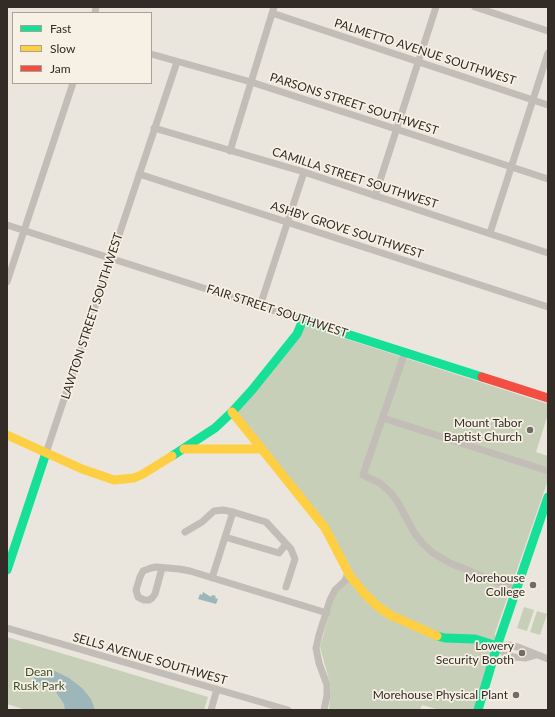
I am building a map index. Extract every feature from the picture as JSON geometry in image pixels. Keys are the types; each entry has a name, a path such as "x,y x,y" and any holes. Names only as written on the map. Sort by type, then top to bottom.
{"street":[{"path":"375,196 436,7"},
{"path":"475,7 497,10 548,31"},
{"path":"230,151 273,10"},
{"name":"PALMETTO AVENUE SOUTHWEST","path":"273,10 418,62 548,105"},
{"path":"490,233 548,53"},
{"name":"PARSONS STREET SOUTHWEST","path":"152,54 251,82 548,179"},
{"name":"LAWTON STREET SOUTHWEST","path":"7,570 177,62"},
{"path":"7,282 73,84"},
{"name":"CAMILLA STREET SOUTHWEST","path":"154,128 304,172 548,253"},
{"path":"260,306 304,172"},
{"name":"ASHBY GROVE SOUTHWEST","path":"139,174 548,307"},
{"name":"FAIR STREET SOUTHWEST","path":"7,225 548,398"},
{"path":"7,435 46,453 114,480 124,480 143,474 215,428 232,412 252,390 296,334 303,320"},
{"path":"405,352 364,475 380,483 391,493 415,534 433,553 450,563 517,590"},
{"path":"232,412 325,528 350,576 376,605 390,615 433,635 445,638 475,639 497,646 509,645 529,650 536,655 548,659"},
{"path":"383,418 548,470"},
{"path":"184,449 262,449"},
{"path":"478,710 497,646 548,497"},
{"path":"185,532 202,522 214,512 223,510 266,522 291,549 295,559 286,587"},
{"path":"212,578 233,512"},
{"path":"225,537 280,553 286,544"},
{"path":"162,568 155,594 152,598 149,600 144,600 138,597 136,590 140,577 144,571 151,568 162,568 179,569 327,613"},
{"path":"324,710 327,696 327,685 319,663 316,648 330,600 335,590 350,576"},
{"name":"SELLS AVENUE SOUTHWEST","path":"7,628 288,710"},
{"path":"497,646 506,655 514,657 526,658 536,655"},
{"path":"211,710 217,689"}],"green space":[{"path":"306,326 548,404 548,414 536,452 548,456 548,480 495,633 496,656 475,710 440,710 422,705 420,710 329,710 331,687 320,647 330,610 345,570 314,517 232,416"},
{"path":"524,607 534,610 527,631 517,628"},
{"path":"537,611 547,614 540,635 530,632"},
{"name":"Dean Rusk Park","path":"7,637 208,697 204,710 26,710 7,704"}],"water":[{"path":"203,592 211,597 212,595 216,596 215,598 218,599 216,604 198,599 200,594 202,595"},
{"path":"43,668 55,671 69,678 82,688 91,699 95,710 65,710 64,704 56,692 32,682 38,670"}],"traffic: fast":[{"path":"172,456 215,428 232,412 252,390 297,334 303,320 482,377"},
{"path":"7,570 46,453"},
{"path":"478,710 497,646 548,497"},
{"path":"437,636 445,638 475,639 497,646"}],"traffic: slow":[{"path":"232,412 325,528 350,576 364,593 376,605 390,615 437,636"},
{"path":"7,435 82,469 114,480 134,478 172,456"},
{"path":"184,449 262,449"}],"traffic: jam":[{"path":"482,377 548,398"}],"place":[{"name":"Mount Tabor Baptist Church","path":"530,430"},
{"name":"Morehouse College","path":"533,585"},
{"name":"Lowery Security Booth","path":"522,653"},
{"name":"Morehouse Physical Plant","path":"516,695"}]}
